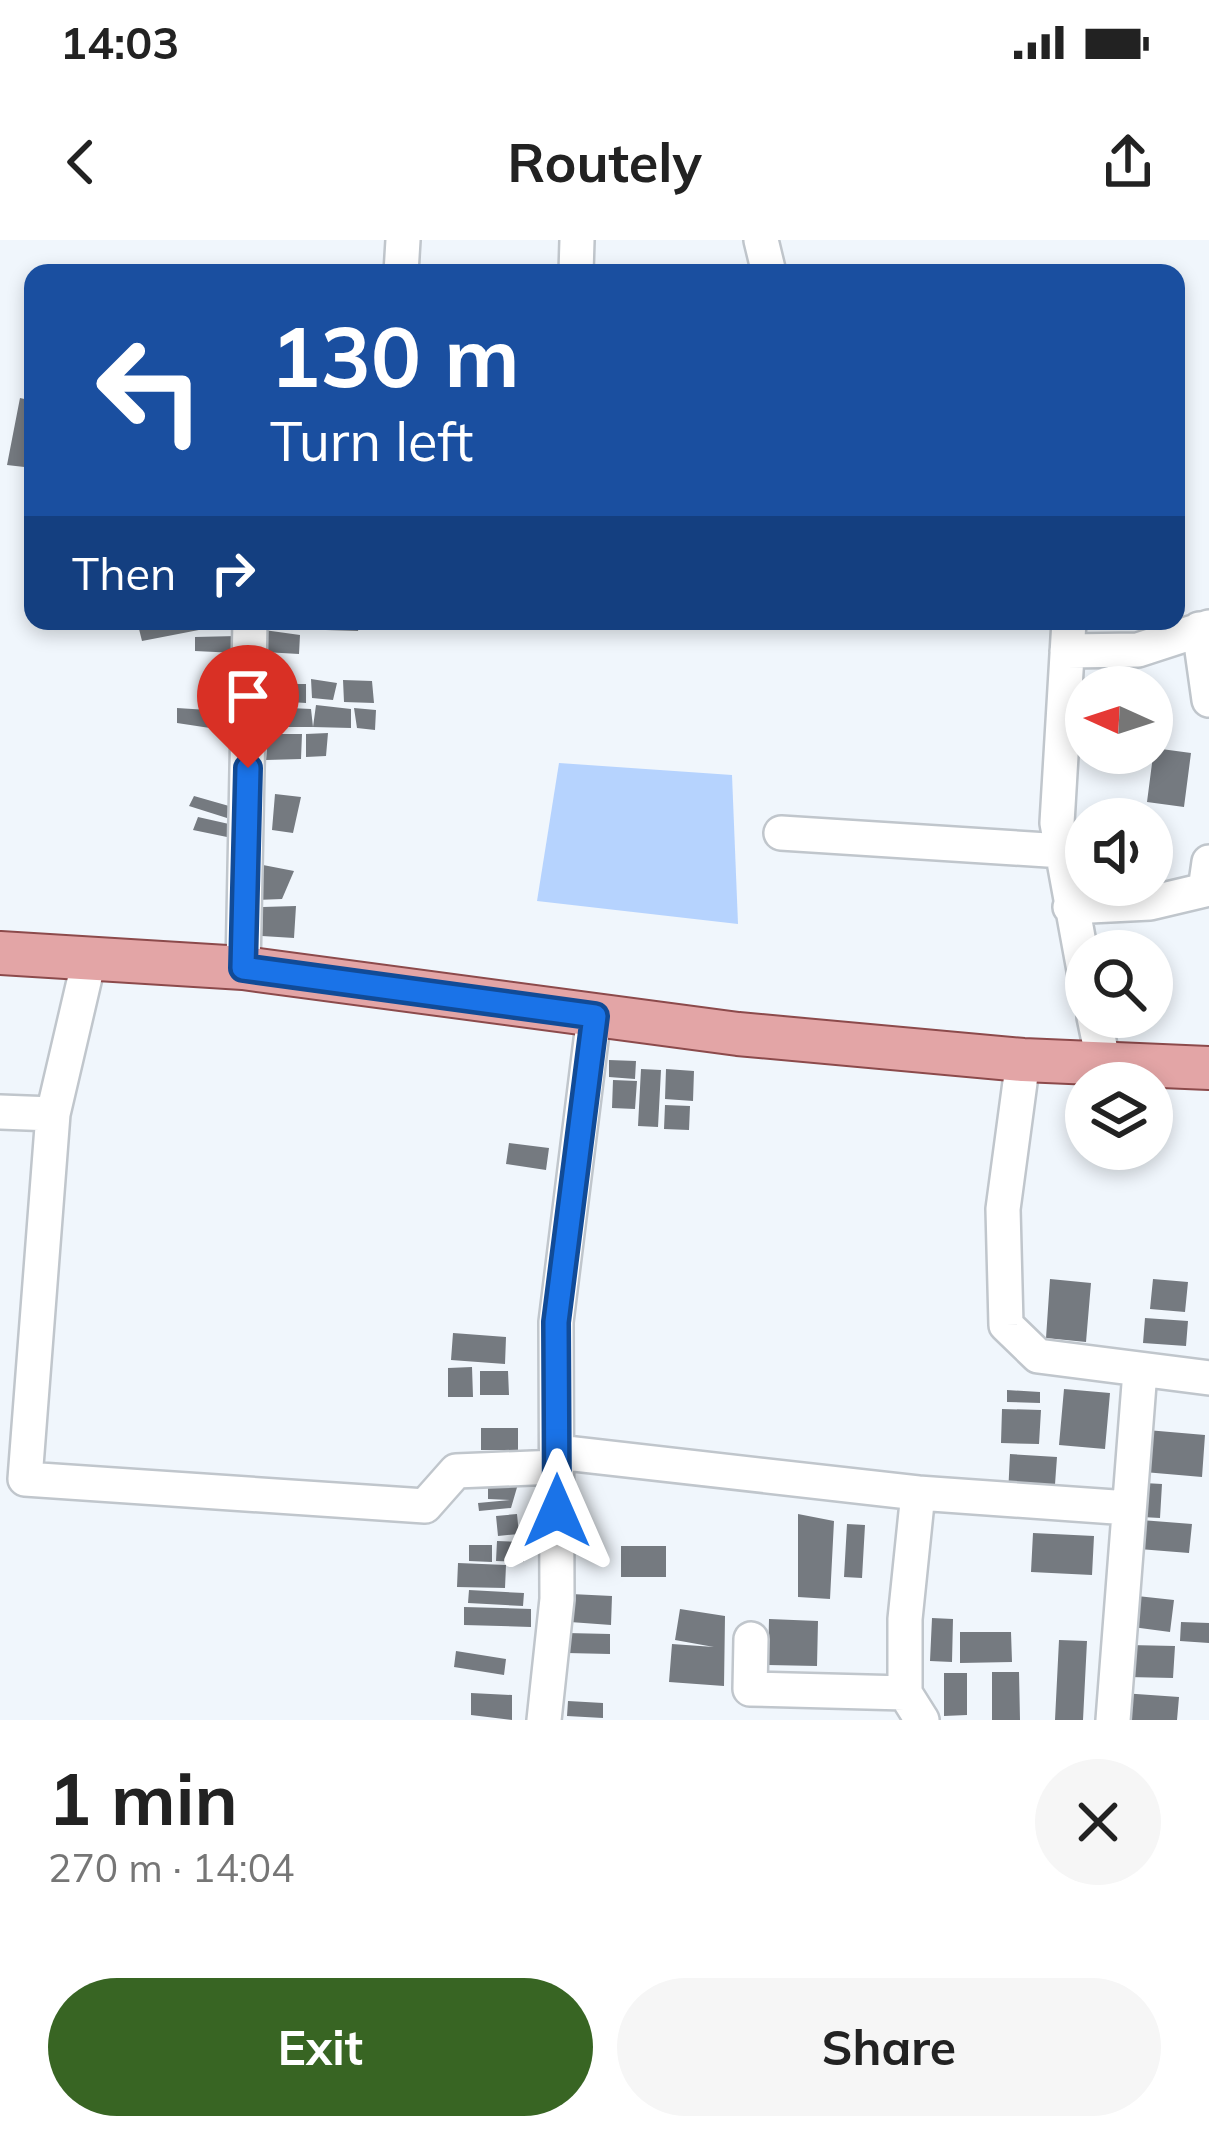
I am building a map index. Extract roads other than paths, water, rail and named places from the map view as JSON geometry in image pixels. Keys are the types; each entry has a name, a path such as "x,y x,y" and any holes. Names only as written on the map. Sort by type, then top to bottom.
{"main road":[{"path":"0,953 243,968 595,1016 1065,1063"},
{"path":"1173,1067 1209,1068"}],"street":[{"path":"1075,930 1057,823 1068,636 1138,650 1204,628 1209,700"},
{"path":"243,968 250,630"},
{"path":"781,833 1063,851"},
{"path":"1070,907 1150,902 1204,890 1209,862"},
{"path":"88,961 53,1114 25,1480 424,1506 456,1471 556,1460 1129,1508"},
{"path":"544,1720 557,1599 556,1322 595,1016"},
{"path":"1023,1060 1004,1209 1006,1324 1038,1356 1209,1378"},
{"path":"0,1112 53,1114"},
{"path":"1113,1720 1140,1371"},
{"path":"751,1639 750,1689 914,1707 905,1619 918,1493"}],"water":[{"path":"559,763 732,775 738,924 537,901"}]}
